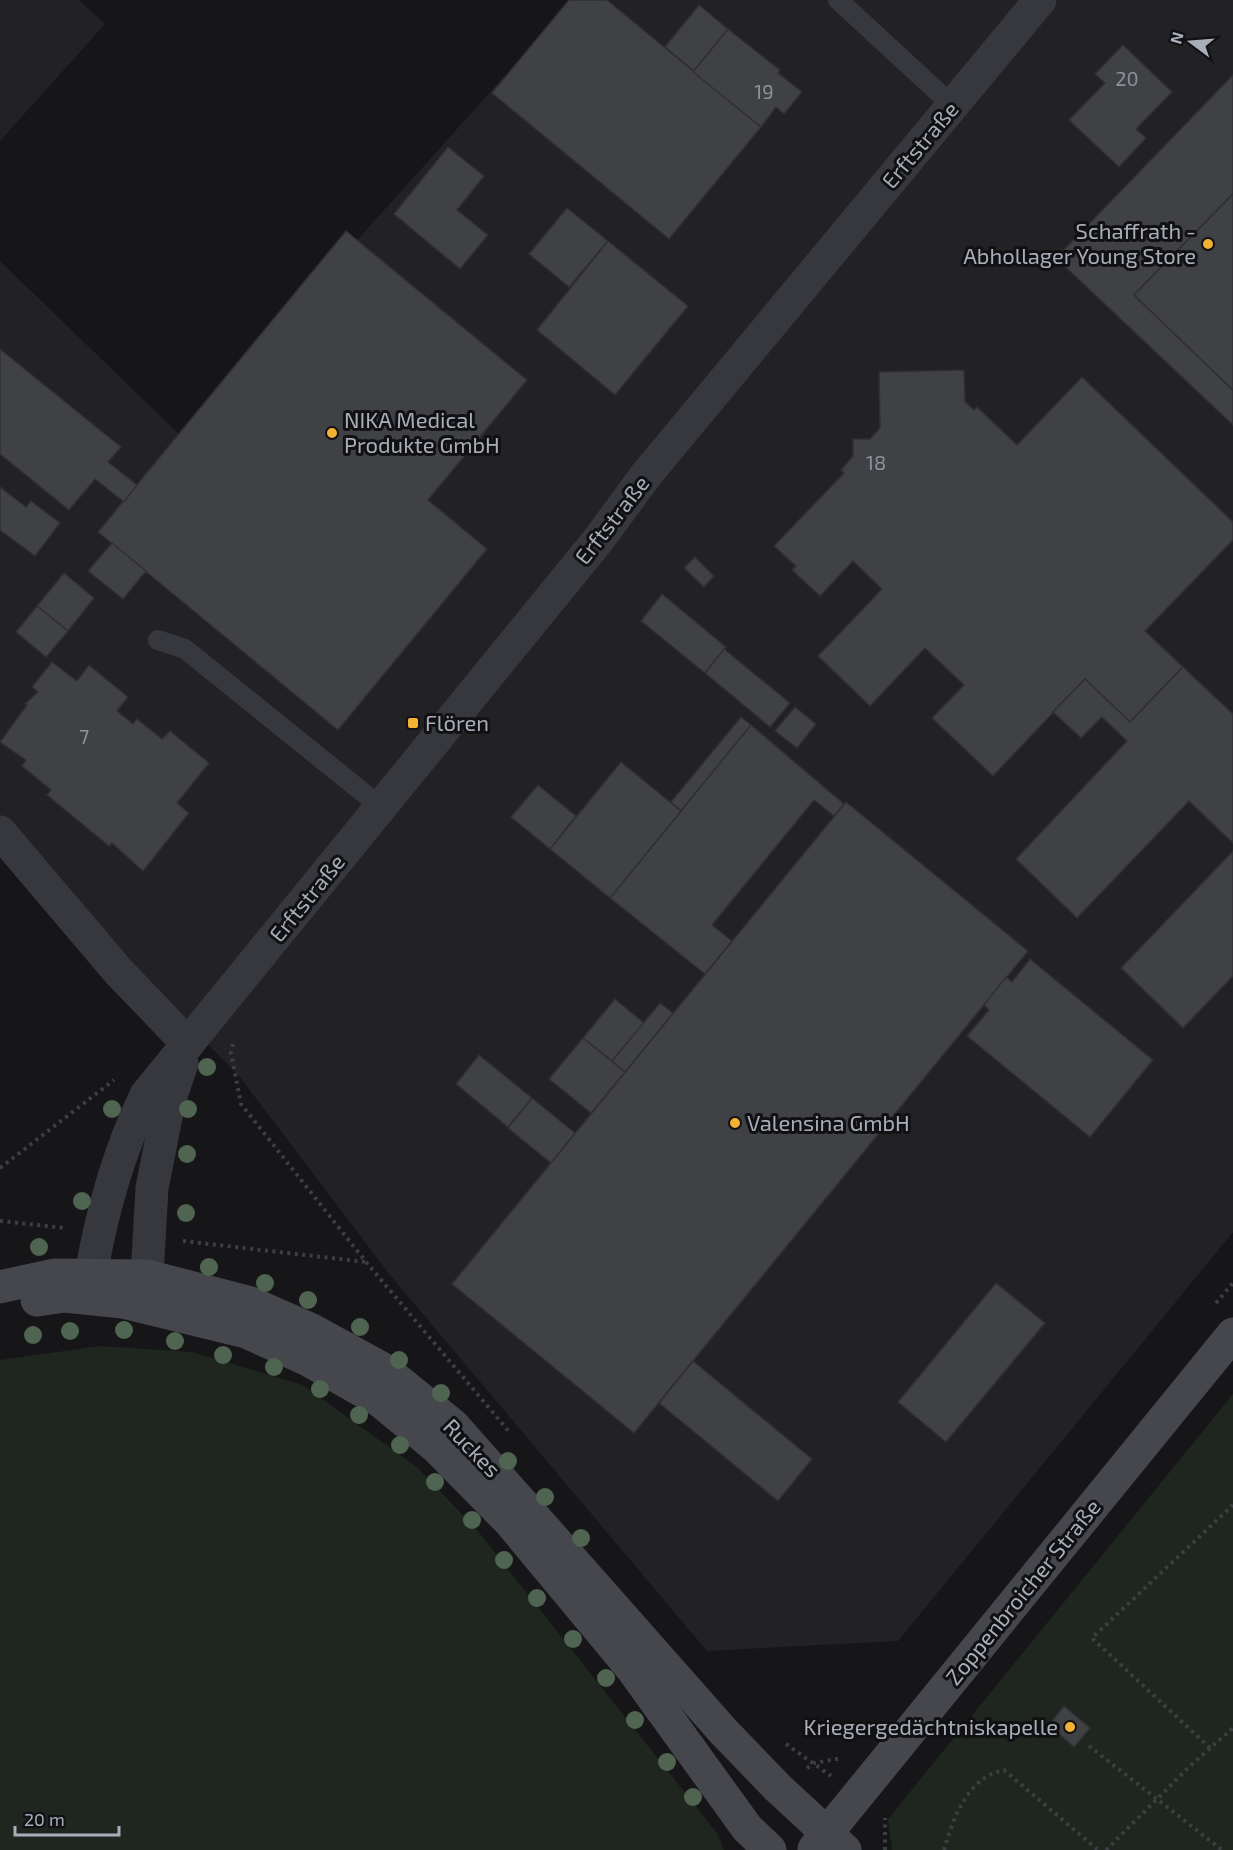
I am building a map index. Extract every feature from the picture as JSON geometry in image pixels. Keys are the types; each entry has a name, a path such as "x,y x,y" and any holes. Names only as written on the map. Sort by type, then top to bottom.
{"main road":[{"path":"91,1274 123,1302 147,1276"},
{"name":"Ruckes","path":"0,1287 54,1275 147,1276 251,1303 310,1329 385,1370 453,1425 723,1731 828,1844"},
{"name":"Ruckes","path":"0,1306 65,1296 123,1302 246,1332 308,1360 380,1401 436,1447 510,1522 633,1670 747,1828 770,1850"},
{"name":"Zoppenbroicher Straße","path":"828,1844 857,1796 1233,1334"}],"street":[{"name":"Erftstraße","path":"91,1274 109,1186 125,1139 146,1095 599,538 646,475 1038,1"},
{"path":"0,832 118,971 188,1044"},
{"name":"Erftstraße","path":"147,1276 152,1188 169,1102 188,1044"}],"lane":[{"path":"838,0 953,106"},
{"path":"158,640 185,649 381,807"}],"path":[{"path":"233,1043 231,1053 241,1104 373,1269 517,1442"},
{"path":"1210,1310 1233,1283"},
{"path":"1210,1748 1092,1638 1233,1505"},
{"path":"1106,1850 1156,1799 1233,1728"},
{"path":"776,1737 885,1818"},
{"path":"1089,1746 1222,1850"},
{"path":"778,1788 814,1763 844,1758"},
{"path":"944,1850 954,1817 963,1802 983,1778 991,1773 1004,1770 1098,1850"}],"shaded area":[{"path":"0,0 79,0 105,24 0,141"},
{"path":"573,0 1233,0 1233,1232 898,1641 707,1651 390,1275 239,1076 105,939 0,820 0,261 181,436"},
{"path":"100,1346 192,1352 303,1385 418,1468 477,1530 717,1833 724,1850 0,1850 0,1360"},
{"path":"1233,1394 1233,1850 892,1850 888,1819"}],"building":[{"path":"569,0 607,0 761,127 669,239 492,93"},
{"path":"699,5 728,29 694,71 665,47"},
{"path":"728,29 780,70 778,73 802,92 784,114 776,107 761,127 693,72"},
{"path":"1123,45 1172,92 1136,129 1146,138 1119,167 1069,120 1105,83 1095,74"},
{"path":"1233,75 1233,194 1134,295 1233,390 1233,425 1056,258"},
{"path":"448,147 484,176 457,210 488,235 460,269 394,214"},
{"name":"Schaffrath - Abhollager Young Store","path":"1233,194 1233,390 1134,295"},
{"path":"567,208 608,241 569,287 529,254"},
{"name":"NIKA Medical Produkte GmbH","path":"346,231 527,380 428,500 487,549 338,730 98,532"},
{"path":"608,241 688,306 615,395 537,330"},
{"path":"0,349 121,447 108,462 137,485 124,502 95,479 69,510 0,454"},
{"path":"964,370 965,402 974,410 977,407 1017,445 1082,377 1233,522 1233,540 1145,631 1183,667 1130,722 1085,679 993,776 932,718 964,685 925,648 870,706 818,656 882,589 853,561 820,596 792,570 796,566 774,546 844,473 841,470 853,456 853,439 870,439 880,428 879,372"},
{"path":"0,487 26,507 31,501 60,523 35,556 0,530"},
{"path":"112,543 146,571 123,599 88,571"},
{"path":"695,557 714,576 704,587 684,568"},
{"path":"64,573 94,598 68,631 37,606"},
{"path":"662,594 726,647 705,673 641,621"},
{"path":"37,606 68,631 46,657 16,632"},
{"path":"724,649 790,703 770,727 705,673"},
{"path":"52,662 77,681 89,665 128,697 117,711 133,724 137,719 162,739 170,731 209,763 177,803 189,813 143,871 112,843 109,846 47,795 51,790 22,766 26,760 0,742 27,705 25,704 38,692 32,687"},
{"path":"1183,667 1233,714 1233,843 1189,801 1077,918 1016,859 1127,741 1102,717 1081,738 1053,712 1085,679 1130,722"},
{"path":"795,707 816,724 797,748 775,731"},
{"path":"741,717 751,725 681,811 671,802"},
{"path":"751,725 844,804 834,816 814,800 712,925 732,941 705,974 610,898"},
{"path":"621,762 681,811 610,898 550,849"},
{"path":"538,785 576,816 550,849 511,817"},
{"name":"Valensina GmbH","path":"846,802 1028,951 634,1433 452,1284"},
{"path":"1233,851 1233,976 1183,1028 1121,968"},
{"path":"1030,959 1153,1060 1090,1137 967,1036 989,1010 984,1005 1006,977 1012,982"},
{"path":"615,999 644,1023 612,1061 583,1038"},
{"path":"660,1003 673,1013 625,1072 612,1061"},
{"path":"583,1038 625,1072 591,1113 549,1079"},
{"path":"479,1055 532,1098 508,1127 456,1084"},
{"path":"532,1098 575,1133 551,1163 508,1128"},
{"path":"996,1283 1045,1323 946,1442 898,1402"},
{"path":"693,1361 812,1459 778,1501 659,1403"},
{"name":"Kriegergedächtniskapelle","path":"1064,1706 1090,1728 1074,1747 1049,1725"}],"place":[{"name":"Schaffrath - Abhollager Young Store","path":"1208,244"},
{"name":"NIKA Medical Produkte GmbH","path":"332,433"},
{"name":"Flören","path":"413,723"},
{"name":"Valensina GmbH","path":"735,1123"},
{"name":"Kriegergedächtniskapelle","path":"1070,1727"}]}
